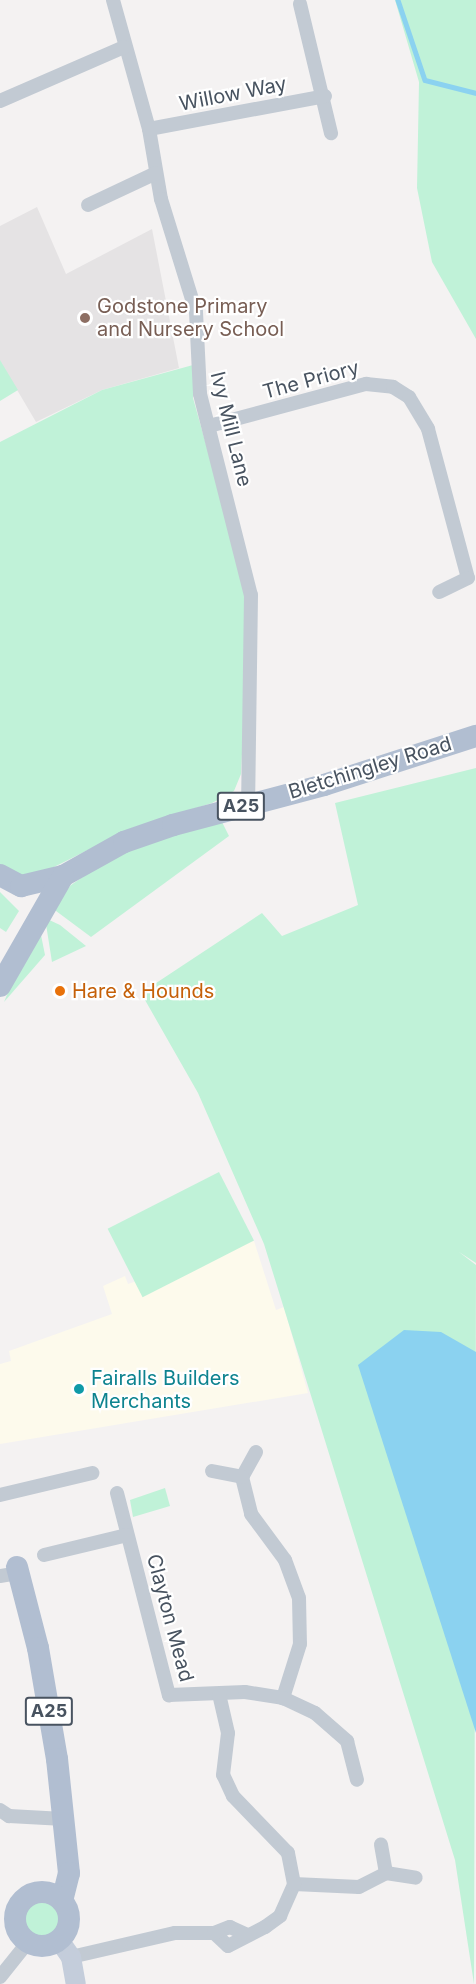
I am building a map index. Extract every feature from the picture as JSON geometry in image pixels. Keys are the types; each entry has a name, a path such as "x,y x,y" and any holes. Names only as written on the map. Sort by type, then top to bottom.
{"main road":[{"name":"Bletchingley Road","path":"63,876 124,842 476,736"},
{"path":"0,875 21,886 29,930"},
{"name":"A25","path":"21,886 63,876"},
{"path":"0,986 29,930 63,876"},
{"name":"A25","path":"12,1572 38,1648 64,1820 66,1857 62,1901"},
{"path":"41,1892 66,1857"},
{"path":"65,1949 28,1942 15,1926 8,1904 41,1892 62,1901 69,1919 65,1949 76,1984"}],"street":[{"name":"Ivy Mill Lane","path":"113,0 124,47 149,129 156,173 196,312 196,371 251,595 248,804"},
{"path":"300,4 325,96 331,133"},
{"path":"0,101 124,47"},
{"name":"Willow Way","path":"149,129 325,96"},
{"path":"88,205 156,173"},
{"name":"The Priory","path":"208,426 366,384 393,387 422,413 472,577 439,592"},
{"path":"256,1452 242,1478 252,1514 285,1560 299,1598 300,1644 283,1698"},
{"path":"212,1471 242,1478"},
{"path":"0,1495 92,1473"},
{"name":"Clayton Mead","path":"117,1493 165,1690 178,1698 245,1692 283,1698 315,1713 348,1741 357,1780"},
{"name":"Clayton Mead","path":"44,1555 127,1534"},
{"path":"65,1949 175,1933 214,1933 228,1946 245,1934 280,1916 294,1884 288,1853 233,1796 223,1775 228,1733 219,1695"},
{"path":"0,1810 9,1816 64,1820"},
{"path":"381,1844 386,1873"},
{"path":"294,1884 359,1887 386,1873 416,1878"},
{"path":"0,1977 28,1942"}],"shaded area":[{"name":"Godstone Primary and Nursery School","path":"37,207 66,274 152,229 179,368 102,390 36,422 0,361 0,226"},
{"path":"254,1241 276,1310 284,1307 308,1393 0,1444 0,1364 11,1361 9,1351 112,1314 103,1286 125,1276 128,1284"}],"green space":[{"path":"395,0 476,0 476,339 432,262 417,188 419,82"},
{"path":"0,360 18,390 0,401"},
{"path":"193,365 193,398 244,580 248,634 241,774 234,791 212,803 132,828 32,878 0,869 0,442 102,390"},
{"path":"476,768 476,1263 459,1252 476,1265 474,1984 455,1860 264,1244 198,1093 141,993 262,913 282,936 358,905 335,803"},
{"path":"221,820 229,836 91,937 52,908 71,885 115,855"},
{"path":"0,892 19,911 6,932 0,928"},
{"path":"45,918 60,925 86,946 52,962"},
{"path":"39,925 45,955 4,1002 24,954"},
{"path":"219,1172 254,1241 143,1297 108,1229"},
{"path":"165,1488 170,1506 133,1517 130,1500"},
{"path":"42,1899 49,1900 55,1905 60,1911 60,1925 55,1931 49,1936 42,1937 35,1936 29,1931 24,1925 23,1918 24,1911 29,1905 35,1900"}],"water":[{"path":"404,1330 441,1332 476,1352 476,1733 358,1365"}],"waterway":[{"path":"398,0 425,80 476,93"}],"place":[{"name":"Godstone Primary and Nursery School","path":"85,318"},
{"name":"Hare & Hounds","path":"60,991"},
{"name":"Fairalls Builders Merchants","path":"79,1389"}]}
